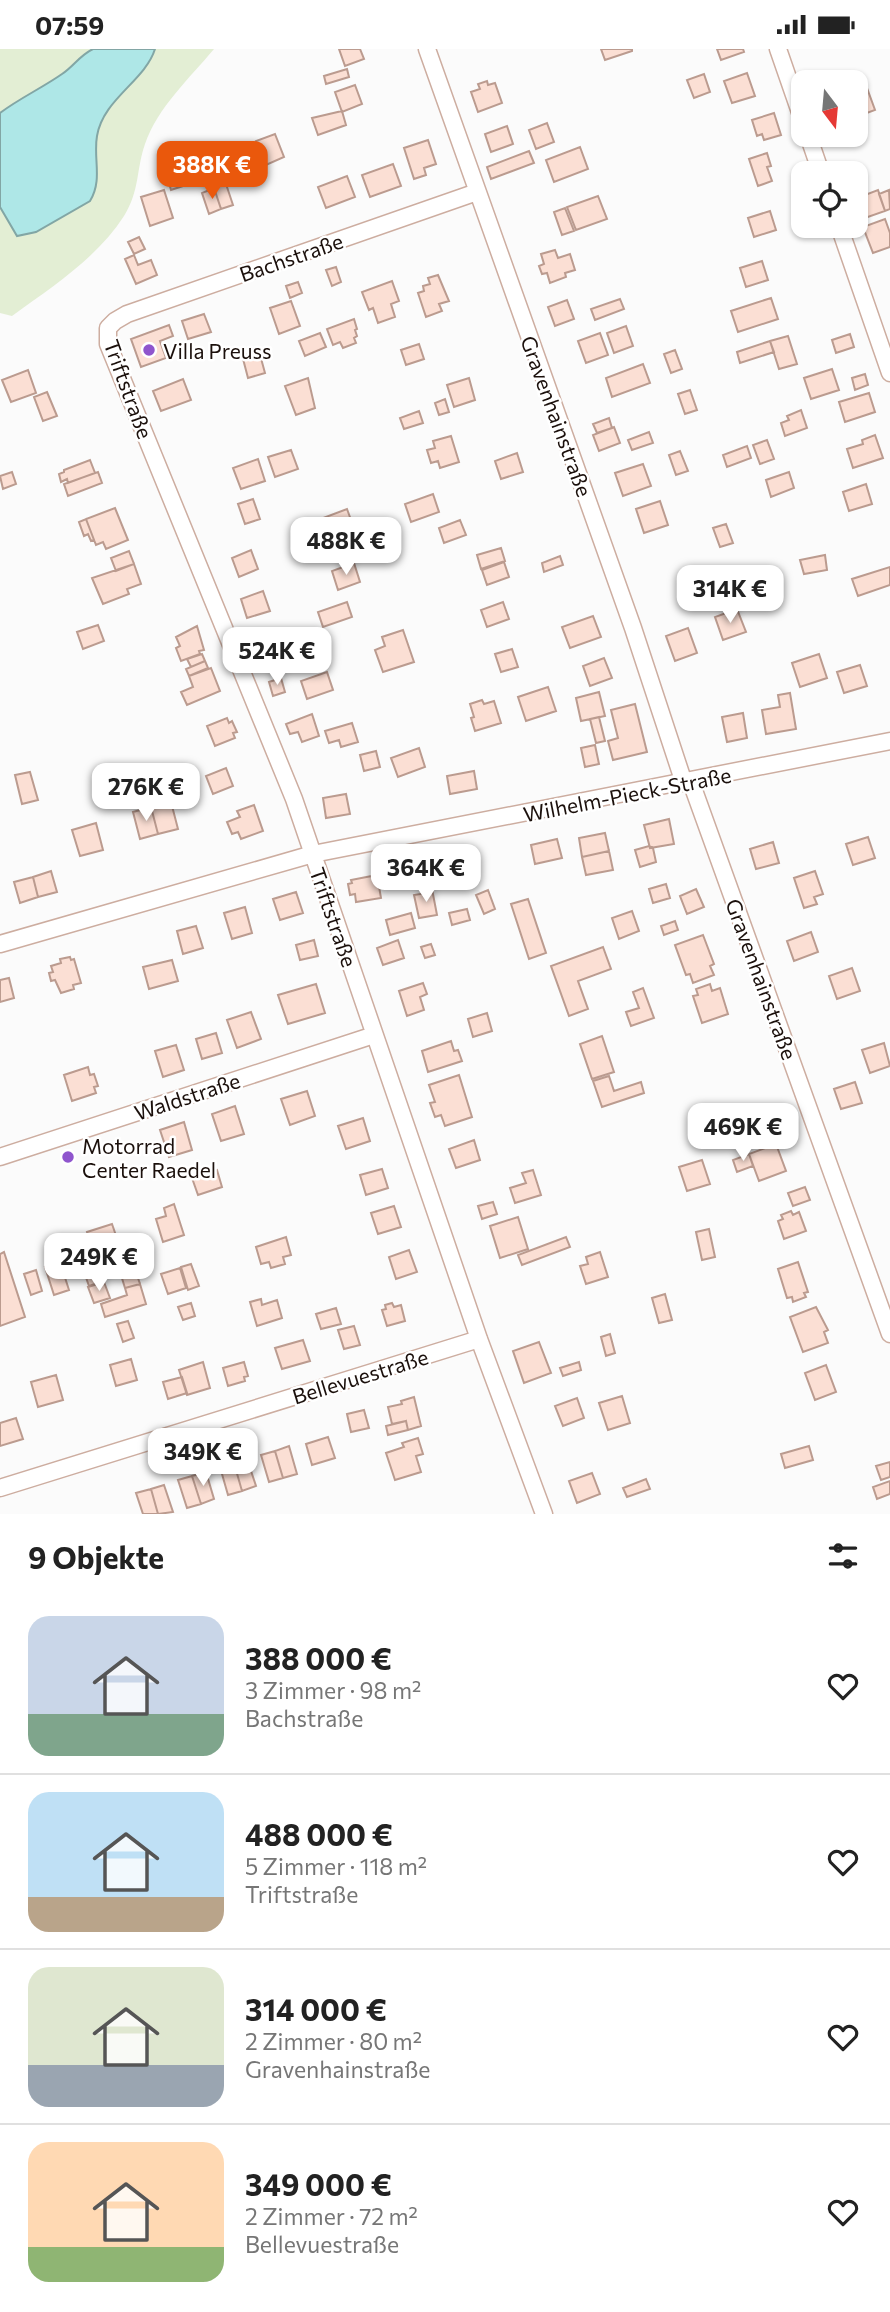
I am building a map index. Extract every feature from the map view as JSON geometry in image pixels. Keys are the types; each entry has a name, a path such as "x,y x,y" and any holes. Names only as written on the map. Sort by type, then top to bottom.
{"street":[{"name":"Gravenhainstraße","path":"427,49 688,783 890,1334"},
{"path":"778,49 791,86"},
{"name":"Bachstraße","path":"108,328 127,314 477,192"},
{"path":"843,238 890,373"},
{"name":"Triftstraße","path":"108,328 108,344 294,799 478,1339 544,1514"},
{"name":"Wilhelm-Pieck-Straße","path":"0,944 313,854 688,783 890,741"},
{"name":"Waldstraße","path":"0,1157 374,1035"},
{"name":"Bellevuestraße","path":"0,1488 478,1339"}],"green space":[{"path":"0,49 214,49 158,118 142,153 133,197 113,231 73,271 12,316 0,313"}],"water":[{"path":"93,49 155,49 143,71 115,101 101,123 96,144 96,185 90,201 36,232 17,236 0,207 0,113 62,74"}],"building":[{"path":"339,49 360,49 364,59 345,66"},
{"path":"601,49 632,49 632,51 605,60"},
{"path":"717,49 743,49 744,52 721,60"},
{"path":"347,69 349,77 326,84 324,76"},
{"path":"747,73 755,96 732,103 724,81"},
{"path":"704,74 710,92 694,98 687,80"},
{"path":"487,81 488,85 495,83 502,103 478,112 471,92 480,89 478,84"},
{"path":"355,85 362,104 342,112 335,92"},
{"path":"868,91 875,110 868,113"},
{"path":"342,111 346,125 318,135 312,118"},
{"path":"774,113 781,135 764,140 762,134 757,136 752,120"},
{"path":"547,123 554,142 536,149 529,130"},
{"path":"507,126 513,144 491,152 485,134"},
{"path":"275,134 284,157 266,165 256,141"},
{"path":"428,140 436,164 424,168 426,175 414,179 404,148"},
{"path":"580,147 588,169 554,182 546,160"},
{"path":"529,151 534,163 491,179 487,167"},
{"path":"767,153 771,166 767,167 772,181 758,186 749,159"},
{"path":"393,164 401,186 370,197 362,175"},
{"path":"178,166 183,186 171,190 165,169"},
{"path":"347,176 355,197 326,208 318,187"},
{"path":"226,184 233,205 221,209 214,188"},
{"path":"214,188 221,209 209,214 202,193"},
{"path":"164,190 173,218 150,226 141,197"},
{"path":"878,190 885,211 868,217 868,194"},
{"path":"889,190 890,209 885,211 879,194"},
{"path":"598,196 607,219 576,230 567,207"},
{"path":"565,208 574,231 562,235 554,212"},
{"path":"770,211 776,230 754,237 748,218"},
{"path":"885,219 890,233 890,247 873,253 867,238 868,225"},
{"path":"139,237 145,249 134,254 128,242"},
{"path":"555,250 558,258 570,254 575,270 550,283 547,273 542,274 539,266 544,264 541,254"},
{"path":"134,255 138,265 151,260 157,275 136,284 125,259"},
{"path":"762,261 768,280 746,287 740,268"},
{"path":"336,267 341,282 332,286 326,270"},
{"path":"438,275 449,301 439,304 442,311 426,317 418,293 424,291 423,286 430,284 428,278"},
{"path":"392,281 399,301 391,304 395,317 378,323 373,308 369,310 362,292"},
{"path":"298,282 302,293 290,298 286,286"},
{"path":"771,298 778,319 738,332 731,311"},
{"path":"620,299 624,309 595,320 591,309"},
{"path":"567,300 574,319 555,326 548,307"},
{"path":"291,301 300,326 279,334 270,308"},
{"path":"204,314 211,332 188,339 182,321"},
{"path":"354,319 357,329 357,336 354,338 356,343 343,348 340,342 333,345 327,329"},
{"name":"Villa Preuss","path":"169,325 173,336 160,341 166,358 141,367 131,339"},
{"path":"626,326 633,346 614,353 607,333"},
{"path":"320,333 326,347 305,356 299,341"},
{"path":"600,333 608,355 586,363 578,341"},
{"path":"850,334 854,347 836,353 832,340"},
{"path":"788,336 797,364 779,369 770,341"},
{"path":"770,341 774,352 740,363 737,352"},
{"path":"419,344 424,359 406,365 401,350"},
{"path":"675,350 682,369 671,373 664,354"},
{"path":"259,351 265,373 248,378 242,355"},
{"path":"643,364 650,383 612,397 606,378"},
{"path":"832,369 839,390 811,399 804,378"},
{"path":"28,370 36,393 11,402 2,380"},
{"path":"865,374 868,385 855,390 852,378"},
{"path":"308,378 315,408 296,415 285,386"},
{"path":"469,378 475,400 454,407 447,385"},
{"path":"183,379 191,400 161,411 153,391"},
{"path":"690,390 697,410 685,414 678,394"},
{"path":"47,392 57,416 43,421 34,397"},
{"path":"869,393 875,412 845,422 839,402"},
{"path":"445,399 449,412 439,415 435,403"},
{"path":"801,410 807,428 785,436 781,423 789,420 787,416"},
{"path":"419,411 423,423 404,429 400,418"},
{"path":"609,418 612,428 597,433 593,424"},
{"path":"614,427 620,443 599,451 593,435"},
{"path":"649,432 653,443 632,450 628,440"},
{"path":"875,435 883,458 853,468 847,449 863,444 862,440"},
{"path":"451,436 459,462 440,468 438,461 431,463 427,450 435,448 433,441"},
{"path":"767,440 774,459 760,464 753,445"},
{"path":"747,446 751,458 727,467 723,455"},
{"path":"291,450 298,469 275,477 268,457"},
{"path":"680,451 688,471 676,475 669,455"},
{"path":"517,453 523,472 501,479 495,461"},
{"path":"258,459 265,481 241,489 233,468"},
{"path":"90,460 95,473 68,483 67,479 61,482 59,474 64,470"},
{"path":"643,464 651,486 623,496 615,473"},
{"path":"12,472 16,484 3,489 0,476"},
{"path":"98,472 102,483 68,496 64,484"},
{"path":"789,472 794,488 771,497 766,480"},
{"path":"866,484 872,504 849,511 843,492"},
{"path":"433,494 439,512 411,522 405,504"},
{"path":"253,499 260,519 245,524 238,504"},
{"path":"660,501 668,525 644,533 636,509"},
{"path":"115,508 128,540 106,549 103,542 96,545 86,519"},
{"path":"347,509 355,531 331,540 323,518"},
{"path":"86,519 94,540 91,541 88,534 84,536 79,522"},
{"path":"460,520 466,535 444,543 439,528"},
{"path":"726,524 733,543 720,547 713,528"},
{"path":"501,548 505,561 481,569 477,555"},
{"path":"251,550 258,569 239,577 232,558"},
{"path":"129,551 134,564 116,571 111,558"},
{"path":"825,555 827,570 804,574 800,560"},
{"path":"560,556 563,565 544,572 542,563"},
{"path":"504,562 509,577 487,585 482,570"},
{"path":"354,563 360,582 338,590 332,571"},
{"path":"134,564 141,584 127,589 129,594 103,604 92,578"},
{"path":"890,567 890,585 858,596 852,579"},
{"path":"696,569 698,575 712,570 719,592 692,601 683,573"},
{"path":"263,591 270,611 247,618 241,599"},
{"path":"347,602 352,617 323,627 318,612"},
{"path":"503,602 509,619 487,627 481,610"},
{"path":"737,609 746,632 723,640 715,617"},
{"path":"593,616 601,637 570,648 562,627"},
{"path":"98,625 104,641 83,649 77,632"},
{"path":"197,626 204,650 181,661 176,648 180,646 176,637"},
{"path":"688,628 697,653 675,661 666,636"},
{"path":"403,630 414,662 383,672 375,650 385,646 382,637"},
{"path":"283,634 290,654 269,662 262,650 262,641"},
{"path":"512,649 518,667 501,672 495,654"},
{"path":"202,654 205,661 191,667 187,659"},
{"path":"819,654 827,678 800,687 792,663"},
{"path":"604,658 612,678 590,686 583,666"},
{"path":"205,661 208,668 189,676 186,669"},
{"path":"860,665 867,686 844,693 837,672"},
{"path":"211,668 220,691 187,705 181,692 193,687 189,676"},
{"path":"327,672 333,690 307,699 301,681"},
{"path":"281,678 285,692 273,696 269,682"},
{"path":"548,687 556,711 526,721 518,697"},
{"path":"599,692 605,716 581,721 576,698"},
{"path":"790,693 796,729 766,734 762,710 780,707 778,695"},
{"path":"482,700 484,704 494,701 501,723 475,731 470,704"},
{"path":"635,704 647,752 613,760 608,741 618,738 611,710"},
{"path":"743,713 747,738 727,742 722,717"},
{"path":"312,714 319,736 302,742 298,732 290,734 286,724"},
{"path":"599,717 605,741 596,743 590,719"},
{"path":"227,718 229,723 232,721 237,732 233,733 235,738 215,746 207,726"},
{"path":"352,723 358,742 341,747 339,740 329,743 325,731"},
{"path":"595,745 599,764 585,767 581,748"},
{"path":"419,748 425,767 398,777 391,758"},
{"path":"376,751 380,767 364,771 360,755"},
{"path":"226,768 233,786 213,794 206,776"},
{"path":"474,771 477,789 450,794 447,776"},
{"path":"30,772 38,800 22,804 15,775"},
{"path":"346,794 350,814 326,818 323,798"},
{"path":"171,802 178,829 158,834 151,807"},
{"path":"254,805 263,831 241,839 238,832 232,834 227,822 240,817 237,811"},
{"path":"151,807 158,834 140,839 133,812"},
{"path":"669,819 674,844 650,848 644,825"},
{"path":"96,823 103,850 80,856 72,830"},
{"path":"605,833 609,851 582,857 579,838"},
{"path":"868,837 875,858 853,865 846,844"},
{"path":"557,839 562,858 535,864 531,845"},
{"path":"773,842 779,863 756,869 750,849"},
{"path":"649,846 653,848 656,862 640,867 635,850"},
{"path":"609,851 613,870 586,875 582,857"},
{"path":"51,871 57,892 38,897 33,877"},
{"path":"815,871 823,894 814,897 817,904 804,908 794,878"},
{"path":"377,875 381,898 356,902 355,894 350,895 348,884 352,883 351,880"},
{"path":"33,877 38,897 20,903 14,882"},
{"path":"666,884 670,898 653,903 649,889"},
{"path":"432,889 437,915 419,918 414,895 427,893 427,890"},
{"path":"696,889 704,907 687,914 680,896"},
{"path":"488,890 495,909 484,914 476,895"},
{"path":"296,892 303,913 280,920 273,899"},
{"path":"528,899 546,953 529,959 511,904"},
{"path":"245,907 252,933 232,939 224,913"},
{"path":"467,909 470,920 452,925 449,913"},
{"path":"632,911 639,931 619,939 612,918"},
{"path":"411,913 415,928 390,935 386,920"},
{"path":"675,921 678,930 664,935 661,926"},
{"path":"196,926 203,948 183,954 177,931"},
{"path":"811,932 818,952 794,961 787,941"},
{"path":"703,935 714,964 710,966 714,975 693,983 690,974 686,975 675,945"},
{"path":"314,940 318,956 300,960 296,945"},
{"path":"398,940 404,958 383,965 377,948"},
{"path":"431,944 435,955 425,958 421,947"},
{"path":"603,947 611,969 578,981 588,1009 569,1016 551,966"},
{"path":"70,957 71,960 74,959 81,983 73,985 74,989 61,993 55,980 51,981 49,973 53,972 51,966 61,963 60,959"},
{"path":"172,960 178,981 149,989 143,967"},
{"path":"852,968 860,991 837,999 829,976"},
{"path":"9,978 14,998 0,1002 0,980"},
{"path":"423,983 427,994 420,997 424,1010 407,1016 399,991"},
{"path":"316,984 325,1013 288,1024 278,995"},
{"path":"710,984 712,991 720,988 728,1014 702,1023 693,996 698,995 696,989"},
{"path":"643,988 654,1018 631,1026 626,1012 639,1008 633,992"},
{"path":"251,1012 261,1039 237,1048 227,1020"},
{"path":"487,1013 492,1031 473,1037 468,1019"},
{"path":"216,1033 222,1053 202,1059 196,1039"},
{"path":"602,1036 614,1072 592,1079 580,1044"},
{"path":"451,1041 454,1051 458,1050 462,1061 428,1072 422,1051"},
{"path":"884,1043 890,1066 870,1073 862,1050"},
{"path":"176,1045 184,1070 163,1077 155,1051"},
{"path":"88,1067 98,1086 94,1087 96,1093 72,1101 64,1075"},
{"path":"459,1075 472,1117 445,1126 441,1115 435,1117 430,1103 435,1102 429,1085"},
{"path":"609,1076 614,1091 641,1082 644,1093 602,1107 593,1081"},
{"path":"855,1082 862,1103 841,1109 834,1089"},
{"path":"307,1091 315,1116 290,1125 281,1099"},
{"path":"235,1106 244,1134 221,1141 212,1114"},
{"path":"363,1118 370,1141 346,1149 338,1126"},
{"path":"184,1122 192,1150 169,1157 160,1130"},
{"path":"474,1140 480,1160 456,1168 449,1149"},
{"path":"776,1144 786,1171 759,1181 749,1154"},
{"path":"749,1154 753,1166 737,1172 733,1160"},
{"path":"702,1160 710,1184 687,1191 679,1167"},
{"path":"382,1169 388,1188 366,1195 360,1175"},
{"path":"217,1170 222,1187 198,1195 192,1178"},
{"path":"533,1170 541,1195 515,1203 510,1188 526,1183 522,1173"},
{"path":"805,1187 810,1200 793,1206 788,1193"},
{"path":"493,1202 497,1214 482,1219 478,1206"},
{"path":"174,1204 184,1235 163,1242 156,1219 166,1216 164,1208"},
{"path":"394,1206 401,1227 378,1234 371,1213"},
{"path":"791,1211 793,1215 799,1212 806,1231 784,1239 778,1221 783,1219 781,1215"},
{"path":"518,1217 528,1249 500,1258 490,1226"},
{"path":"112,1224 121,1250 96,1258 87,1232"},
{"path":"709,1229 715,1257 702,1260 696,1232"},
{"path":"286,1237 291,1255 283,1257 285,1264 271,1268 269,1262 261,1264 256,1247"},
{"path":"566,1237 570,1247 522,1265 518,1255"},
{"path":"89,1248 101,1282 89,1286 77,1252"},
{"path":"409,1250 417,1272 396,1279 389,1257"},
{"path":"4,1252 25,1317 0,1326 0,1254"},
{"path":"600,1252 608,1277 586,1284 580,1266 588,1264 586,1257"},
{"path":"131,1257 140,1284 125,1288 117,1262"},
{"path":"60,1262 69,1290 54,1295 45,1267"},
{"path":"798,1262 808,1292 804,1293 806,1297 793,1302 792,1297 787,1298 778,1269"},
{"path":"191,1264 199,1286 188,1290 181,1267"},
{"path":"180,1268 186,1288 168,1294 161,1274"},
{"path":"36,1270 42,1291 31,1295 24,1274"},
{"path":"104,1282 110,1298 94,1303 88,1287"},
{"path":"140,1284 146,1304 105,1317 101,1304 127,1295 125,1288"},
{"path":"665,1294 672,1320 659,1323 652,1298"},
{"path":"261,1299 262,1305 277,1300 282,1318 257,1326 250,1302"},
{"path":"191,1303 195,1316 183,1320 178,1307"},
{"path":"392,1303 394,1307 401,1305 405,1321 387,1326 382,1310 386,1309 385,1305"},
{"path":"816,1307 828,1330 824,1332 828,1343 803,1352 790,1317"},
{"path":"336,1308 341,1324 321,1329 316,1314"},
{"path":"128,1321 134,1338 123,1342 117,1324"},
{"path":"354,1326 360,1345 344,1349 338,1330"},
{"path":"610,1334 615,1353 606,1356 601,1337"},
{"path":"303,1340 310,1361 282,1369 275,1348"},
{"path":"539,1342 551,1373 524,1383 513,1351"},
{"path":"131,1359 137,1380 116,1386 110,1365"},
{"path":"203,1362 210,1388 187,1395 179,1370"},
{"path":"244,1362 248,1376 244,1377 245,1381 228,1386 223,1368"},
{"path":"579,1362 581,1370 563,1376 560,1368"},
{"path":"826,1365 836,1392 815,1400 805,1373"},
{"path":"56,1375 63,1400 38,1407 31,1382"},
{"path":"182,1377 187,1393 168,1399 163,1382"},
{"path":"622,1396 630,1423 608,1430 599,1403"},
{"path":"414,1397 421,1426 408,1430 406,1421 392,1424 388,1407 402,1404 401,1401"},
{"path":"577,1398 584,1418 563,1426 555,1406"},
{"path":"364,1410 369,1428 351,1432 347,1414"},
{"path":"16,1418 23,1439 0,1446 0,1423"},
{"path":"406,1421 408,1430 388,1435 386,1426"},
{"path":"328,1437 335,1458 312,1465 306,1444"},
{"path":"418,1438 423,1454 416,1456 421,1472 395,1480 386,1453 404,1447 402,1443"},
{"path":"289,1446 297,1474 283,1478 275,1451"},
{"path":"809,1446 813,1460 785,1468 781,1454"},
{"path":"275,1451 283,1478 269,1482 261,1455"},
{"path":"247,1459 256,1486 242,1491 234,1463"},
{"path":"890,1462 890,1477 881,1480 876,1466"},
{"path":"234,1463 242,1491 228,1495 220,1467"},
{"path":"206,1472 214,1499 201,1504 192,1476"},
{"path":"592,1473 600,1494 577,1503 569,1481"},
{"path":"192,1476 201,1504 187,1508 178,1480"},
{"path":"646,1479 650,1489 627,1497 623,1488"},
{"path":"890,1481 890,1494 877,1499 873,1487"},
{"path":"164,1485 173,1512 158,1514 151,1489"},
{"path":"151,1489 158,1514 143,1514 136,1493"}],"place":[{"name":"Villa Preuss","path":"149,350"},
{"name":"Motorrad Center Raedel","path":"68,1157"}]}
